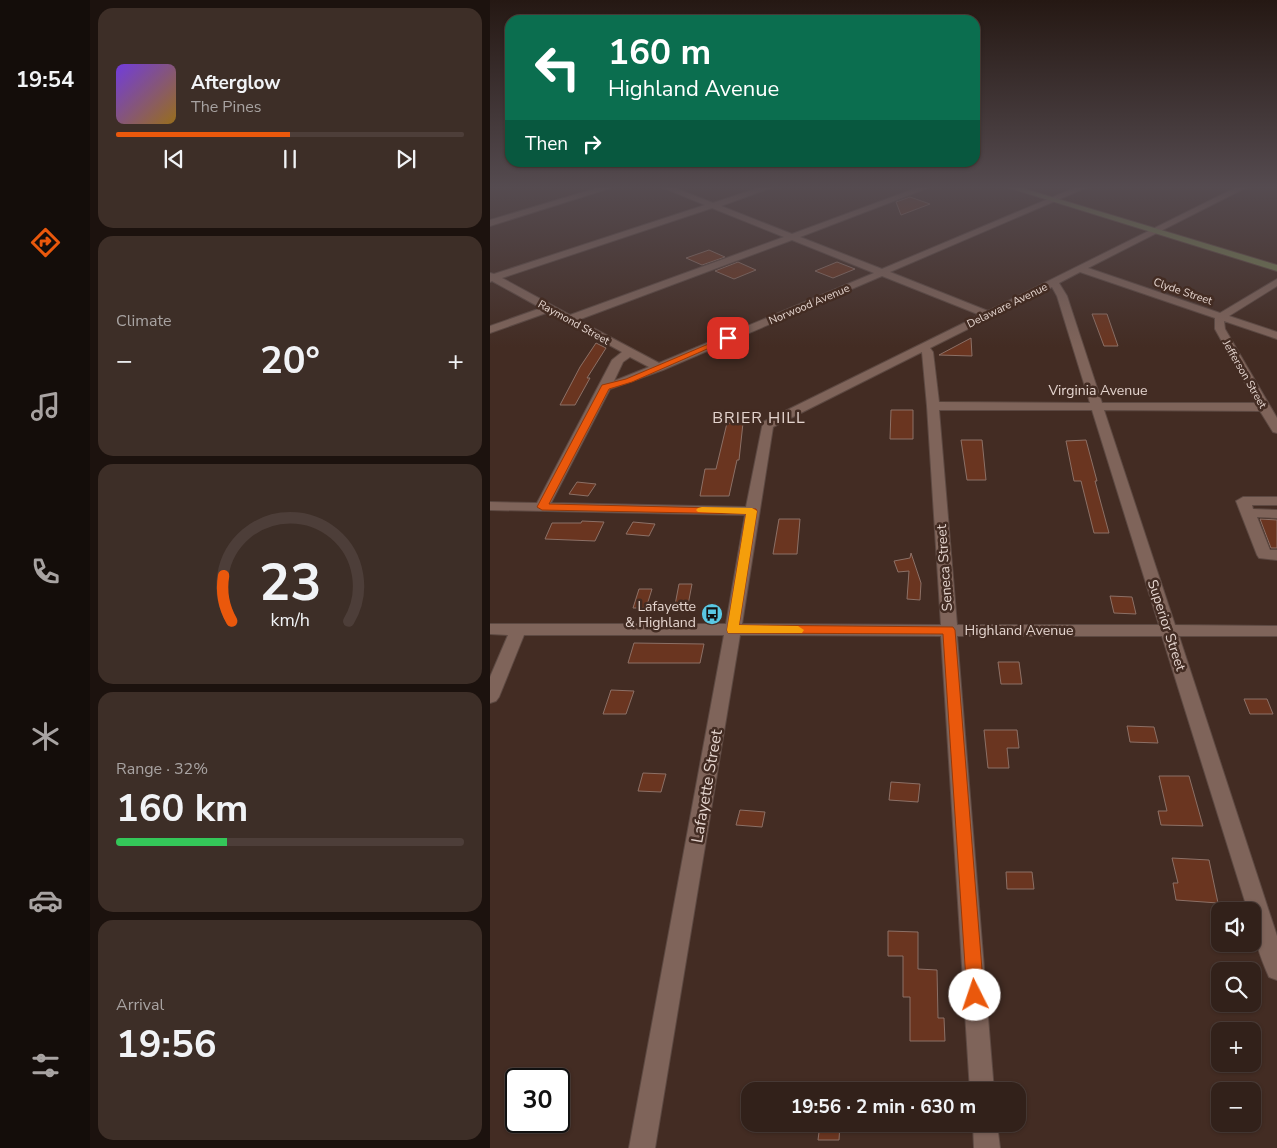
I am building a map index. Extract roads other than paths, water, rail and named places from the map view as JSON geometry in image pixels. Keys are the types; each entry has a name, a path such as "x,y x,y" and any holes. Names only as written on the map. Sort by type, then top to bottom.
{"main road":[{"path":"1181,240 1277,268"}],"street":[{"path":"491,277 608,240"},
{"path":"570,319 782,240"},
{"path":"801,240 987,314"},
{"name":"Norwood Avenue","path":"605,387 624,382 659,368 961,240"},
{"name":"Delaware Avenue","path":"768,423 1141,240"},
{"name":"Clyde Street","path":"1081,269 1277,336"},
{"name":"Raymond Street","path":"491,277 659,368"},
{"name":"Superior Street","path":"1054,282 1062,296 1277,970"},
{"path":"1221,317 1277,282"},
{"path":"490,330 550,308"},
{"name":"Jefferson Street","path":"1221,317 1219,321 1220,329 1277,429"},
{"name":"Seneca Street","path":"922,346 927,352 933,406 981,1082"},
{"path":"542,507 618,360 629,352"},
{"name":"Virginia Avenue","path":"933,406 1264,406"},
{"name":"Lafayette Street","path":"642,1148 768,423"},
{"path":"1277,501 1243,501 1264,555 1277,556"},
{"path":"490,506 752,511"},
{"path":"1248,513 1277,514"},
{"name":"Highland Avenue","path":"490,629 1277,630"},
{"path":"490,697 518,629"},
{"path":"986,1132 987,1148"}],"place":[{"name":"Lafayette & Highland","path":"712,614"}],"district":[{"name":"BRIER HILL","path":"759,417"}]}
